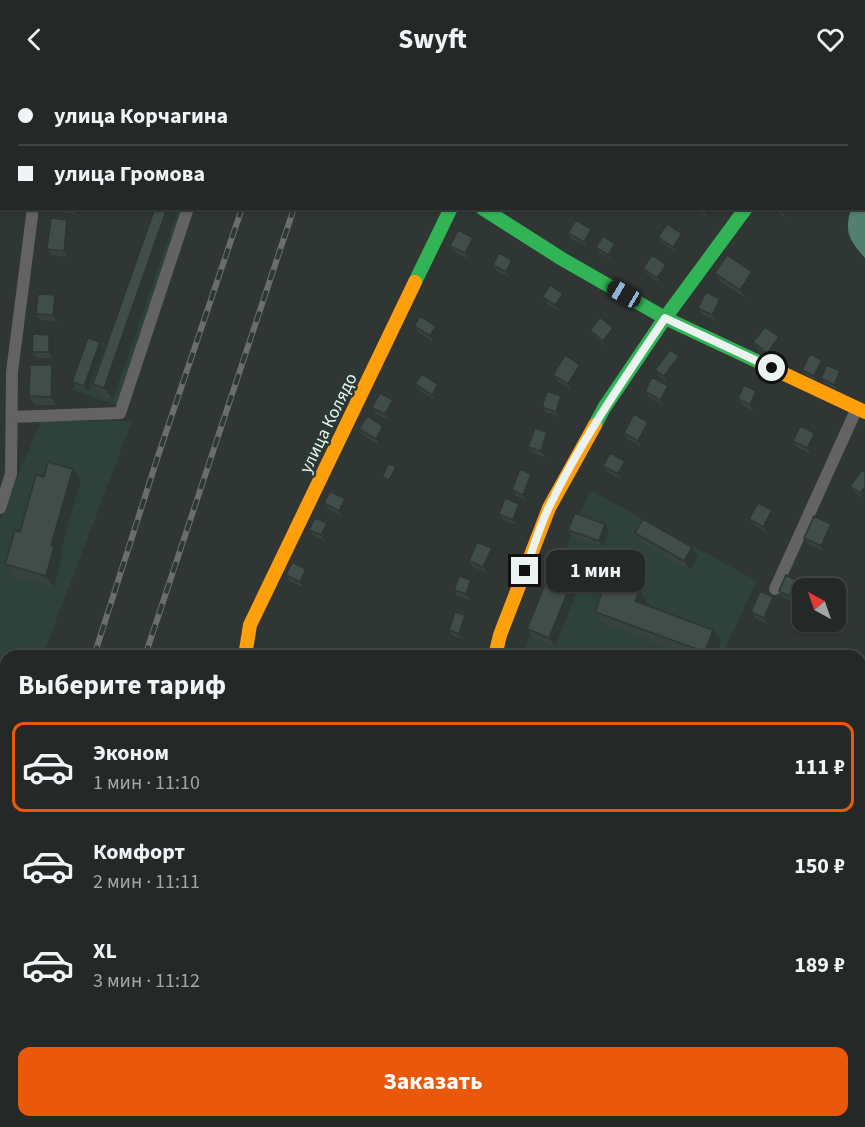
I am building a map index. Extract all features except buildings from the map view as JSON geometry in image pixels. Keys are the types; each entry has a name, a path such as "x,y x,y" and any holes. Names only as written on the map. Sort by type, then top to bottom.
{"street":[{"path":"0,508 12,417 12,372 33,210"},
{"path":"12,417 120,413 187,210"},
{"name":"улица Колядо","path":"244,650 250,626 450,210"},
{"path":"485,210 561,259 665,318 861,410 775,589"},
{"path":"497,650 549,508 604,408 665,318 745,210"}],"shaded area":[{"path":"162,210 182,210 116,405 73,390 91,338 114,348"},
{"path":"851,210 865,210 865,258 849,235"},
{"path":"41,421 132,421 45,650 0,650 0,519"},
{"path":"590,490 757,581 724,650 524,650"}],"railway":[{"path":"96,650 158,456 241,210"},
{"path":"147,650 293,210"}],"traffic: fast":[{"path":"415,282 450,210"},
{"path":"485,210 562,259 665,318 761,363"},
{"path":"595,425 665,318 745,210"}],"traffic: slow":[{"path":"246,650 250,625 415,282"},
{"path":"761,363 865,412"},
{"path":"496,650 500,635 549,508 595,425"}],"route":[{"path":"525,571 549,508 559,489 604,408 665,318 772,368"}]}
